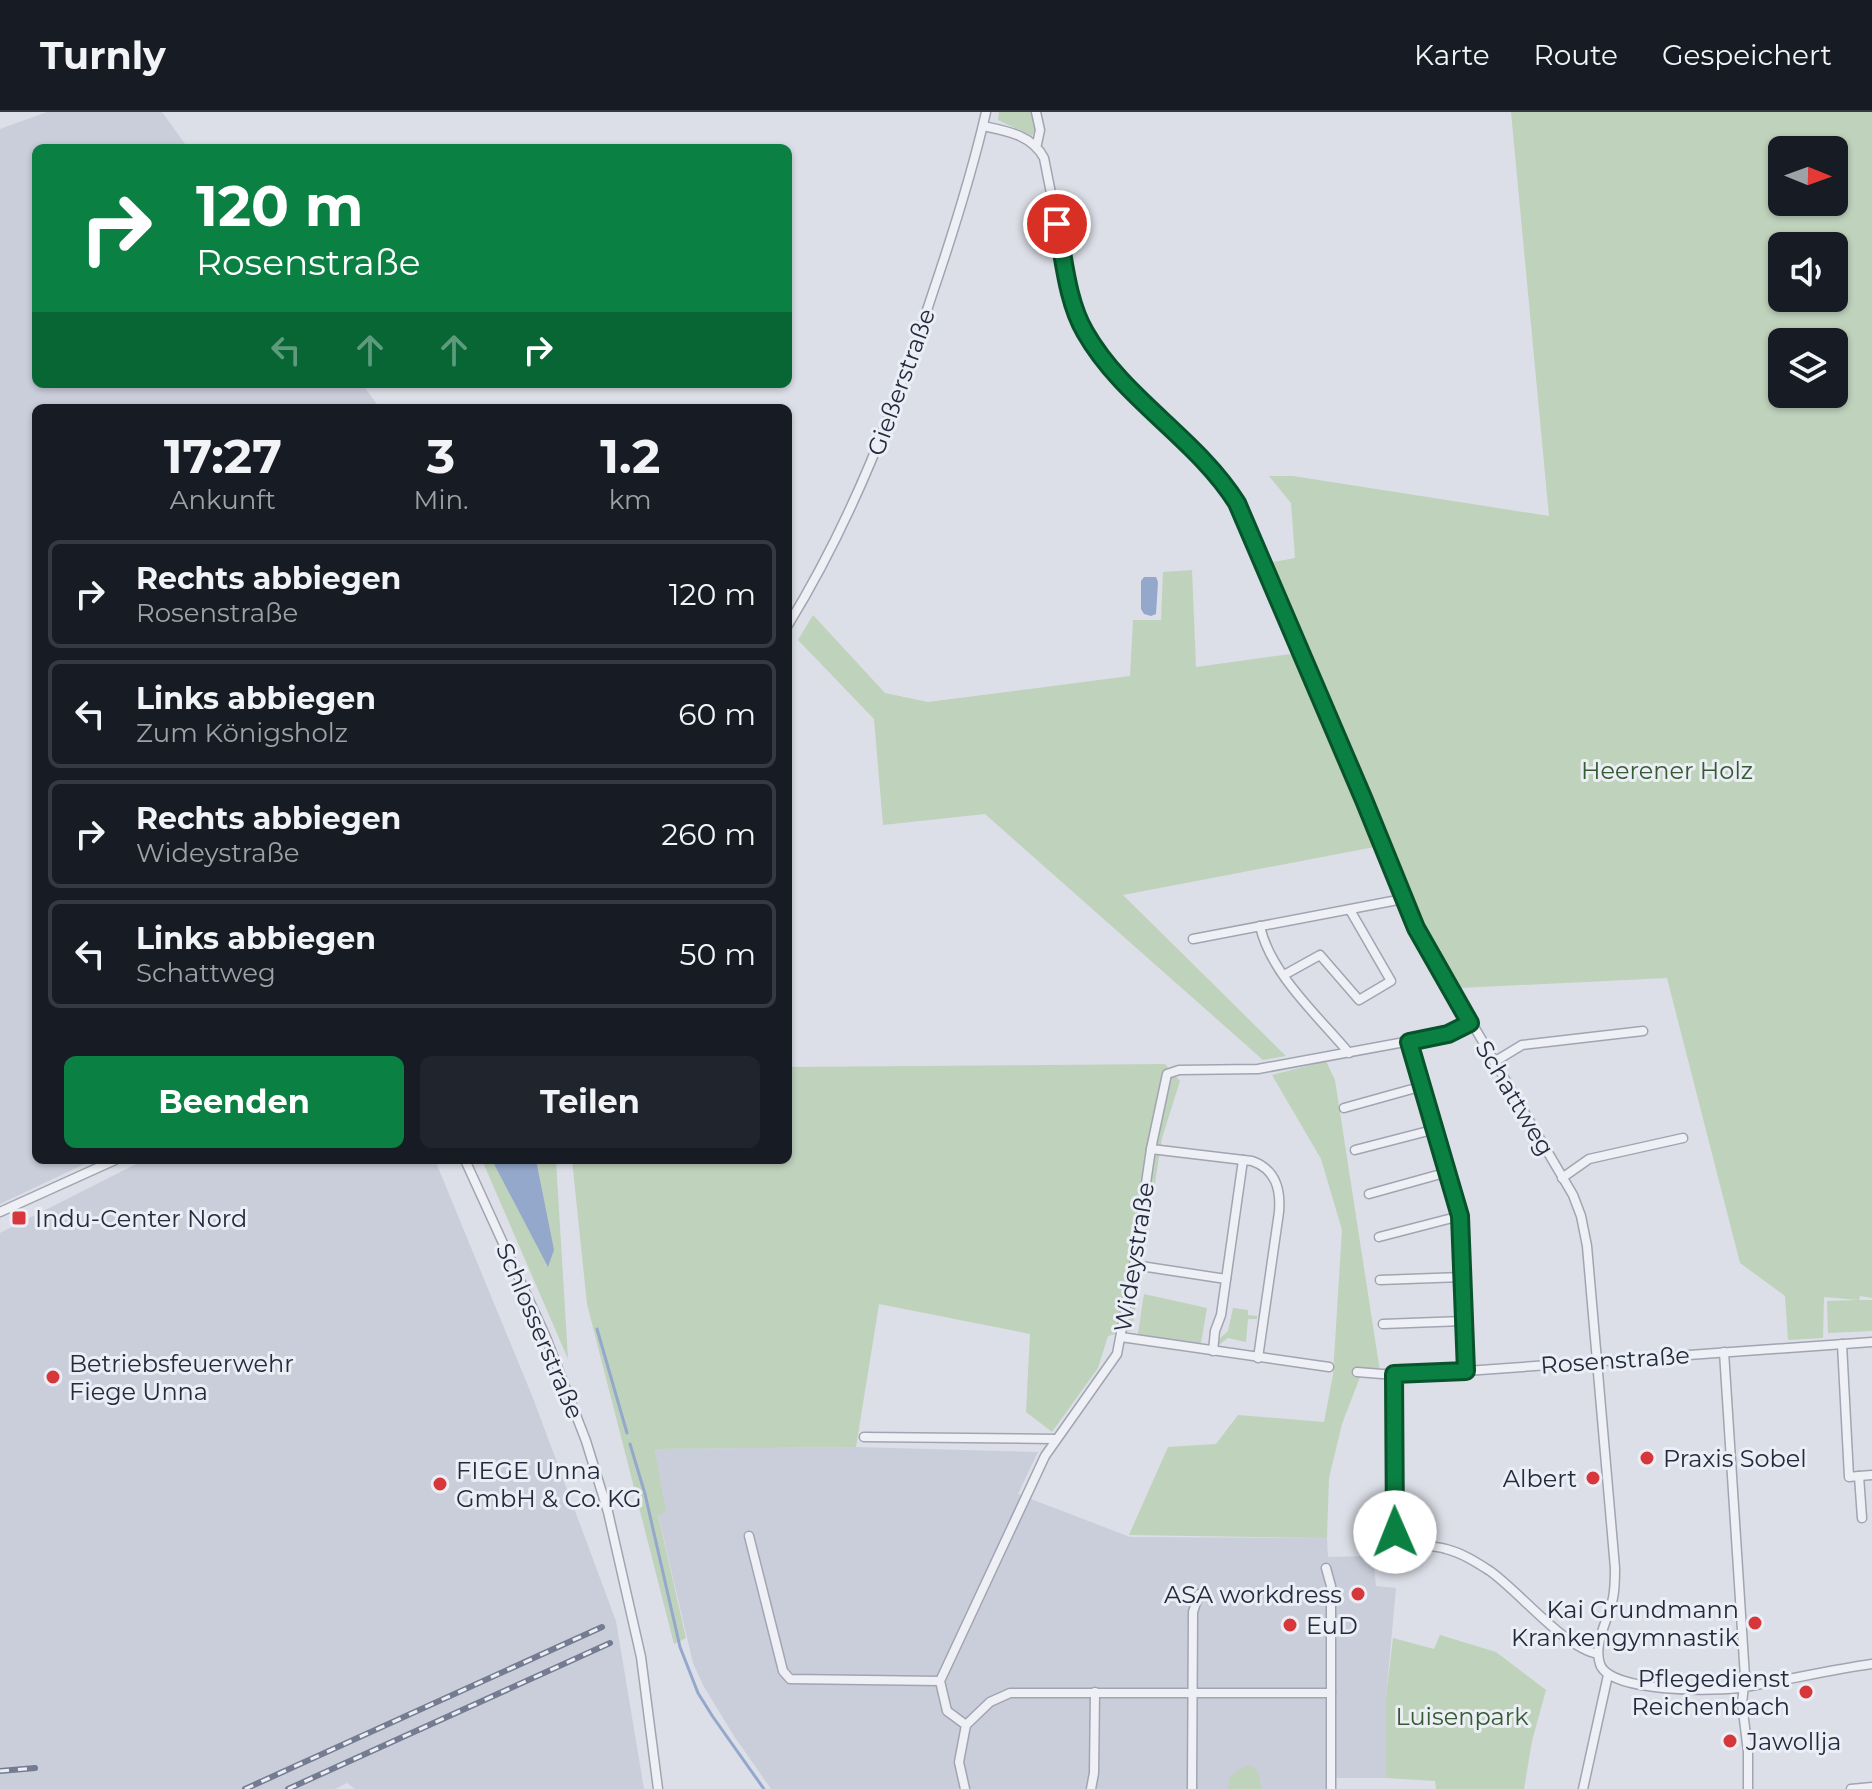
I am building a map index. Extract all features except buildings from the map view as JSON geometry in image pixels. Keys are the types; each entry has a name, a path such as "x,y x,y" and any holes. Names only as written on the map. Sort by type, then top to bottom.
{"street":[{"path":"986,112 983,126 1019,135 1037,144"},
{"name":"Schattweg","path":"1036,112 1040,130 1037,144 1044,158 1073,304 1084,331 1107,364 1223,479 1237,503 1416,928 1573,1195 1585,1228 1615,1576 1613,1601 1598,1654"},
{"name":"Gießerstraße","path":"792,618 833,546 893,411 945,257 983,126"},
{"path":"1193,939 1403,899"},
{"path":"1284,975 1320,955 1359,1000 1391,981 1350,910"},
{"path":"1260,926 1268,952 1284,975 1349,1053"},
{"name":"Wideystraße","path":"940,1681 1045,1456 1117,1354 1151,1149 1167,1074 1179,1070 1258,1069 1448,1034 1470,1023"},
{"path":"1494,1062 1522,1045 1643,1031"},
{"path":"1409,1042 1460,1216 1466,1371"},
{"path":"1344,1108 1423,1086"},
{"path":"1355,1150 1436,1129"},
{"path":"1562,1178 1589,1159 1683,1138"},
{"path":"1151,1149 1262,1164 1275,1179 1280,1201 1258,1358"},
{"path":"1213,1351 1243,1160"},
{"path":"0,1212 106,1164"},
{"name":"Schlosserstraße","path":"467,1164 545,1335 572,1402 605,1500 634,1618 658,1789"},
{"path":"1369,1194 1448,1172"},
{"path":"1379,1237 1460,1216"},
{"path":"1134,1265 1226,1279"},
{"path":"1380,1280 1462,1277"},
{"path":"1383,1324 1463,1321"},
{"path":"1121,1337 1329,1367"},
{"name":"Rosenstraße","path":"1357,1372 1466,1371 1872,1342"},
{"path":"1842,1344 1849,1477 1872,1475"},
{"path":"1724,1352 1745,1687 1742,1703 1748,1789"},
{"path":"1394,1374 1395,1532 1398,1539 1407,1544 1446,1548 1474,1560 1579,1648 1598,1654 1600,1665 1608,1675 1628,1682 1675,1689 1745,1687 1872,1664"},
{"path":"864,1437 1055,1439"},
{"path":"1859,1476 1862,1518"},
{"path":"749,1536 783,1671 790,1679 940,1681 947,1711 966,1725"},
{"path":"1326,1568 1331,1586 1331,1789"},
{"path":"1192,1789 1193,1612 1199,1594"},
{"path":"1583,1789 1608,1675"},
{"path":"1091,1789 1095,1692"},
{"path":"965,1789 959,1762 966,1725 990,1702 1010,1693 1331,1693"},
{"path":"1851,1789 1872,1787"}],"shaded area":[{"path":"47,112 162,112 185,144 32,144 32,388 365,388 377,404 32,404 32,1164 85,1164 0,1204 0,129"},
{"name":"FIEGE Unna GmbH & Co. KG","path":"136,1164 437,1164 533,1398 616,1621 644,1789 355,1789 347,1783 335,1789 0,1789 0,1233"},
{"path":"856,1447 1038,1452 1018,1494 1130,1537 1327,1538 1328,1557 1373,1556 1376,1586 1396,1588 1386,1697 1386,1778 1327,1778 1327,1789 771,1789 734,1736 693,1663 658,1514 665,1513 655,1449"}],"green space":[{"path":"999,112 1032,112 1035,130 1032,136 998,120"},
{"name":"Heerener Holz","path":"1511,112 1872,112 1872,1298 1860,1296 1859,1300 1872,1300 1872,1331 1828,1333 1827,1301 1858,1300 1824,1297 1823,1338 1788,1340 1785,1296 1740,1263 1667,978 1459,988 1407,899 1385,845 1123,895 1286,1056 1263,1060 985,814 883,825 874,719 798,640 813,615 885,693 928,702 1130,676 1133,620 1161,620 1163,572 1192,570 1196,667 1291,654 1289,616 1269,563 1295,558 1291,503 1269,476 1293,476 1549,516"},
{"path":"1326,1061 1335,1080 1381,1378 1360,1377 1342,1424 1329,1478 1327,1538 1129,1535 1168,1447 1216,1444 1238,1415 1324,1422 1333,1375 1342,1230 1321,1159 1272,1075"},
{"path":"1165,1064 1180,1081 1162,1138 1132,1330 1108,1336 1098,1368 1052,1432 1026,1412 1030,1334 879,1304 856,1447 655,1449 666,1513 658,1515 686,1638 674,1644 587,1304 572,1164 792,1164 792,1067"},
{"path":"484,1164 556,1164 568,1359"},
{"path":"1144,1294 1207,1308 1200,1349 1137,1340"},
{"path":"1233,1308 1248,1310 1248,1315 1257,1316 1257,1319 1248,1319 1246,1342 1228,1338 1215,1348 1215,1343 1228,1331"},
{"name":"Luisenpark","path":"1440,1635 1496,1652 1546,1690 1532,1741 1524,1789 1436,1789 1435,1781 1386,1778 1386,1697 1393,1638 1434,1649"},
{"path":"1249,1765 1257,1770 1262,1789 1228,1789 1229,1778"}],"water":[{"path":"1144,577 1156,577 1158,582 1156,614 1151,616 1141,609 1141,581"},
{"path":"494,1164 537,1164 554,1250 548,1267"}],"waterway":[{"path":"597,1329 627,1433"},
{"path":"630,1444 645,1494 680,1647 698,1693 764,1789"}],"railway":[{"path":"245,1789 602,1627"},
{"path":"288,1789 610,1643"},
{"path":"0,1771 35,1768"}],"place":[{"name":"Indu-Center Nord","path":"19,1218"},
{"name":"Betriebsfeuerwehr Fiege Unna","path":"53,1377"},
{"name":"Praxis Sobel","path":"1647,1458"},
{"name":"Albert","path":"1593,1478"},
{"name":"FIEGE Unna GmbH & Co. KG","path":"440,1484"},
{"name":"ASA workdress","path":"1358,1594"},
{"name":"Kai Grundmann Krankengymnastik","path":"1755,1623"},
{"name":"EuD","path":"1290,1625"},
{"name":"Pflegedienst Reichenbach","path":"1806,1692"},
{"name":"Jawollja","path":"1730,1741"}],"route":[{"path":"1057,224 1073,304 1084,331 1107,364 1223,479 1237,503 1403,899 1470,1023 1448,1034 1409,1042 1460,1216 1466,1371 1394,1374 1395,1532"}]}
